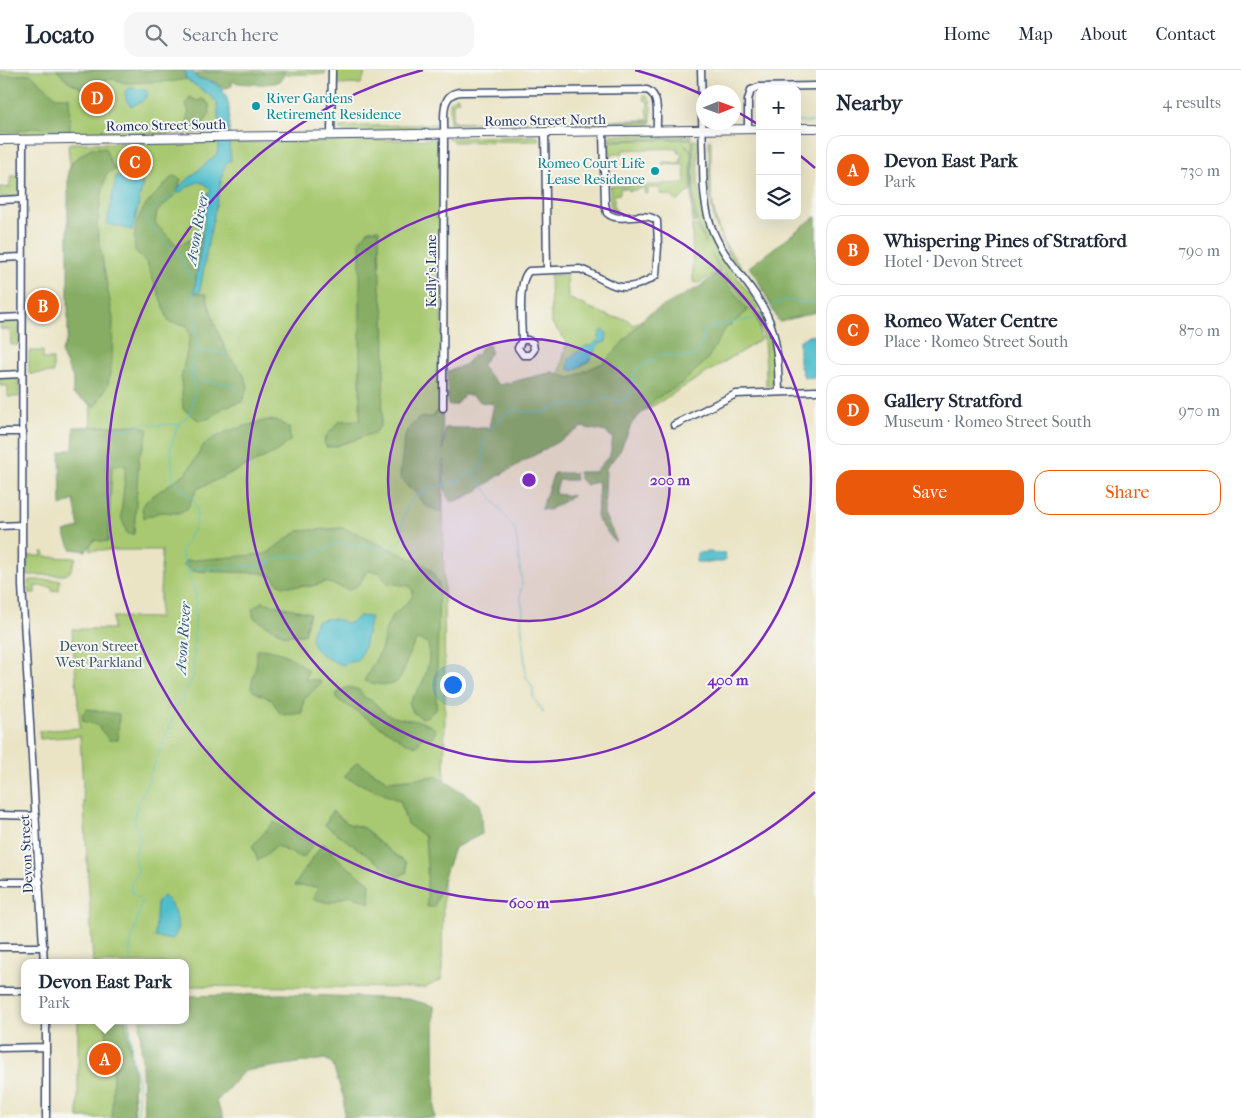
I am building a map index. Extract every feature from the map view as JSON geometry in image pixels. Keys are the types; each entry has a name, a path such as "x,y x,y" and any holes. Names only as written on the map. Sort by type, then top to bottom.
{"main road":[{"path":"801,128 816,128"},
{"name":"Romeo Street North","path":"332,135 756,129"},
{"name":"Romeo Street South","path":"0,140 332,135"}],"street":[{"path":"332,70 332,135"},
{"path":"701,70 704,196 709,217 723,252 750,288 768,319 776,351 780,391"},
{"path":"748,129 748,100 751,90 761,87 816,86"},
{"name":"Kelly's Lane","path":"443,408 445,101 454,92 647,90 656,97 657,131"},
{"path":"545,132 547,269"},
{"path":"522,340 523,279 529,271 580,269 602,281 623,288 635,286 654,278 656,275 657,221 651,217 614,217 607,213 605,204 603,132"},
{"path":"0,526 22,525 23,140"},
{"path":"0,200 22,199"},
{"path":"0,258 22,257"},
{"path":"0,318 22,317"},
{"path":"0,375 22,374"},
{"path":"674,425 736,394 816,391"},
{"path":"0,432 23,432"},
{"name":"Devon Street","path":"22,525 22,586 44,959"},
{"path":"0,816 36,816"},
{"path":"0,882 40,882"},
{"path":"0,947 44,947"},
{"path":"0,991 21,991"},
{"path":"46,1024 46,1118"},
{"path":"0,1048 46,1047"}],"green space":[{"path":"0,70 184,70 186,79 211,96 217,103 220,132 96,136 0,136"},
{"path":"56,70 184,70 186,79 126,83 113,79 96,81 83,89 68,81"},
{"path":"194,70 325,70 325,74 223,74"},
{"path":"336,70 366,71 361,84 336,85"},
{"path":"214,72 284,72 278,82 255,84 232,81 232,86 223,89 215,82 197,78 195,74"},
{"path":"31,74 56,97 69,97 71,131 56,132 37,127 20,131 0,132 0,76"},
{"path":"644,95 651,102 651,121 466,123 646,120 649,117 647,111 648,101 643,100"},
{"path":"190,97 197,101 203,99 209,104 210,114 200,128 188,124 187,116 189,112 186,104"},
{"path":"458,97 458,101 453,102 451,118 456,123 450,123 450,102"},
{"path":"652,122 648,126 454,129 449,126"},
{"path":"439,124 441,126 436,129 343,132 339,130 339,127"},
{"path":"612,135 691,135 692,138 609,140 609,137"},
{"path":"538,137 539,141 454,142 447,138"},
{"name":"Devon Street West Parkland","path":"440,139 445,711 442,979 425,988 189,986 189,959 93,959 80,736 40,739 39,731 80,728 72,629 113,629 113,617 159,618 162,550 90,550 91,322 69,322 70,165 68,147 70,143 218,143"},
{"path":"692,139 693,208 696,222 692,223 692,151 684,143 691,151 691,192 688,192 677,202 671,196 660,194 660,188 648,188 648,194 644,193 645,188 629,191 629,189 620,188 620,194 614,195 614,207 617,211 612,211 610,205 610,186 685,183 684,165 662,164 663,162 680,163 682,153 678,153 678,148 623,150 622,154 610,154 609,141"},
{"path":"693,140 697,140 698,143 698,183 707,226 721,257 751,295 766,324 773,358 773,381 771,386 766,386 763,336 757,316 749,303 725,274 750,307 759,324 760,340 635,417 557,384 567,342 551,322 550,275 567,275 568,298 611,317 627,319 633,325 724,273 712,255 720,271 698,283 693,282 692,225 697,226 706,243 697,222 694,204"},
{"path":"709,140 711,140 713,207 720,232 725,244 751,277 762,299 729,255 715,223 709,191"},
{"path":"91,148 105,148 111,163 116,169 106,174 97,228 113,319 112,361 108,384 95,407 73,394 73,378 61,353 68,337 68,172 73,161"},
{"path":"11,176 20,176 20,194 12,197 0,197 0,187 9,188"},
{"path":"173,176 181,179 177,193 157,212 155,223 178,246 202,234 194,293 206,294 215,325 228,355 243,373 248,387 242,402 224,407 210,418 200,421 183,409 181,379 190,336 186,325 169,322 147,263 135,251 136,226 139,217 149,201"},
{"path":"816,216 816,312 779,322 759,282 749,267"},
{"path":"379,229 380,289 384,313 385,349 380,427 374,433 333,447 326,447 324,441 326,436 340,421 360,420 360,240 369,230"},
{"path":"719,272 748,311 725,329 707,360 681,384 657,398 632,423 620,451 606,468 604,514 615,537 615,542 597,519 599,481 586,485 580,479 578,472 595,472 610,455 613,438 606,432 582,427 505,472 472,494 450,502 445,487 445,461 443,459 442,512 424,504 417,493 409,488 400,477 407,430 419,418 433,417 442,408 443,450 445,428 489,428 494,404 481,402 471,395 464,395 456,405 448,405 447,372 464,365 473,356 478,355 480,348 489,344 491,352 481,366 499,385 553,372 570,378 605,362 647,315 699,287"},
{"path":"15,320 19,325 19,345 11,345 10,330 0,329 0,321"},
{"path":"29,351 43,351 43,359 53,359 53,373 29,374"},
{"path":"14,377 19,381 19,397 8,397 8,386 0,386 0,378"},
{"path":"267,420 278,421 289,428 290,441 276,452 197,489 187,509 177,513 160,512 144,518 142,508 147,500 187,472 204,445 228,431"},
{"path":"139,425 148,429 145,443 139,455 134,534 127,534 121,516 126,465 112,466 108,542 94,540 86,551 71,549 64,532 79,528 74,500 61,506 60,452 73,449 74,427"},
{"path":"554,473 575,473 576,480 559,480 555,494 573,496 549,510 541,509"},
{"path":"342,528 357,533 421,563 431,570 439,584 436,709 428,716 422,718 413,712 409,702 425,676 429,658 427,642 417,640 397,682 380,684 364,681 381,650 387,626 393,615 412,598 413,591 409,586 388,583 379,572 367,571 360,583 350,590 326,582 312,586 283,586 276,582 274,577 262,573 192,571 183,564 185,561 266,554 298,531"},
{"path":"42,552 44,552 46,557 76,558 70,572 65,575 27,575 27,556 42,556"},
{"path":"60,580 59,590 52,591 52,587 35,586 35,593 29,593 28,581"},
{"path":"262,602 310,613 304,635 284,635 254,618 252,609"},
{"path":"257,649 271,650 285,655 308,671 305,680 320,680 321,683 304,700 302,713 284,715 279,712 272,700 253,691 251,687 257,660"},
{"path":"348,687 359,690 365,698 373,701 381,710 393,717 418,721 430,726 436,730 432,739 423,735 417,746 405,742 337,699 337,693"},
{"path":"87,709 119,714 118,740 109,740 97,725 83,721 82,714"},
{"path":"357,762 388,781 438,776 480,804 482,834 454,848 434,907 427,907 425,837 407,824 400,801 344,777"},
{"path":"332,811 349,824 365,828 377,841 406,863 407,872 398,877 325,825"},
{"path":"274,822 313,845 303,858 276,846 258,861 252,846"},
{"path":"323,843 346,866 370,883 369,903 350,895 330,903 313,899 318,887 294,886"},
{"path":"283,994 408,999 434,1006 435,1118 344,1118 344,1099 332,1063 325,1059 244,1071 216,1102 224,1118 144,1118 140,1024 189,1024 189,996"},
{"path":"78,1024 129,1024 135,1118 78,1118"},
{"path":"105,1024 126,1024 135,1078 133,1090 134,1118 112,1118 113,1068 108,1048"}],"water":[{"name":"Avon River","path":"184,70 194,70 196,78 210,81 222,89 226,96 229,110 231,161 228,161 224,168 200,291 194,293 208,194 211,192 204,183 200,182 192,184 177,193 178,188 217,154 220,133 217,103 211,96 186,79"},
{"path":"130,88 144,89 148,92 142,101 131,106 126,100 125,91"},
{"path":"116,176 143,182 133,230 107,224"},
{"path":"604,330 607,334 606,342 599,344 589,361 573,371 568,369 569,359 586,346 592,346 599,339 600,332"},
{"path":"816,335 816,378 804,377 799,363 799,341 807,336"},
{"path":"697,553 725,553 726,560 723,562 696,562"},
{"path":"359,616 371,617 364,647 358,661 343,665 321,654 316,649 311,637 317,621 331,619 349,623"},
{"path":"163,896 171,905 178,924 175,936 171,940 155,937 157,902"}],"waterway":[{"path":"801,122 816,122"},
{"path":"177,193 153,208 146,221 170,247 178,252 188,273 194,280"},
{"name":"Avon River","path":"130,959 130,947 142,901 131,891 131,884 138,872 134,855 140,838 134,820 137,805 178,704 193,677 196,595 181,551 195,525 197,510 191,497 173,482 171,447 177,427 189,414 195,389 190,371 197,347 194,292"},
{"path":"771,306 786,300 816,303"},
{"path":"187,569 261,566 284,556 309,556 337,543 390,548 399,543 402,538 403,518 407,507 414,498 426,491 460,480 469,474 481,470 484,440 498,421 512,410 538,413 545,412 558,405 586,405 603,398 620,401 634,389 633,380 636,370 662,354 680,357 695,356 703,341 704,331 714,326 753,319"},
{"path":"197,351 228,354"},
{"path":"191,368 200,381 228,384 238,390"},
{"path":"116,428 124,429 147,424"},
{"path":"150,424 159,426 162,424 179,425"},
{"path":"475,474 515,529 522,584 520,596 523,610 521,620 526,677 533,688 533,697 544,713"},
{"name":"Avon River","path":"130,1024 132,1058 138,1079 138,1118"}],"place":[{"name":"Gallery Stratford","path":"97,98"},
{"name":"River Gardens Retirement Residence","path":"256,106"},
{"name":"Romeo Water Centre","path":"135,162"},
{"name":"Romeo Court Life Lease Residence","path":"655,171"},
{"name":"Whispering Pines of Stratford","path":"43,306"},
{"name":"Devon East Park","path":"105,1059"}]}
